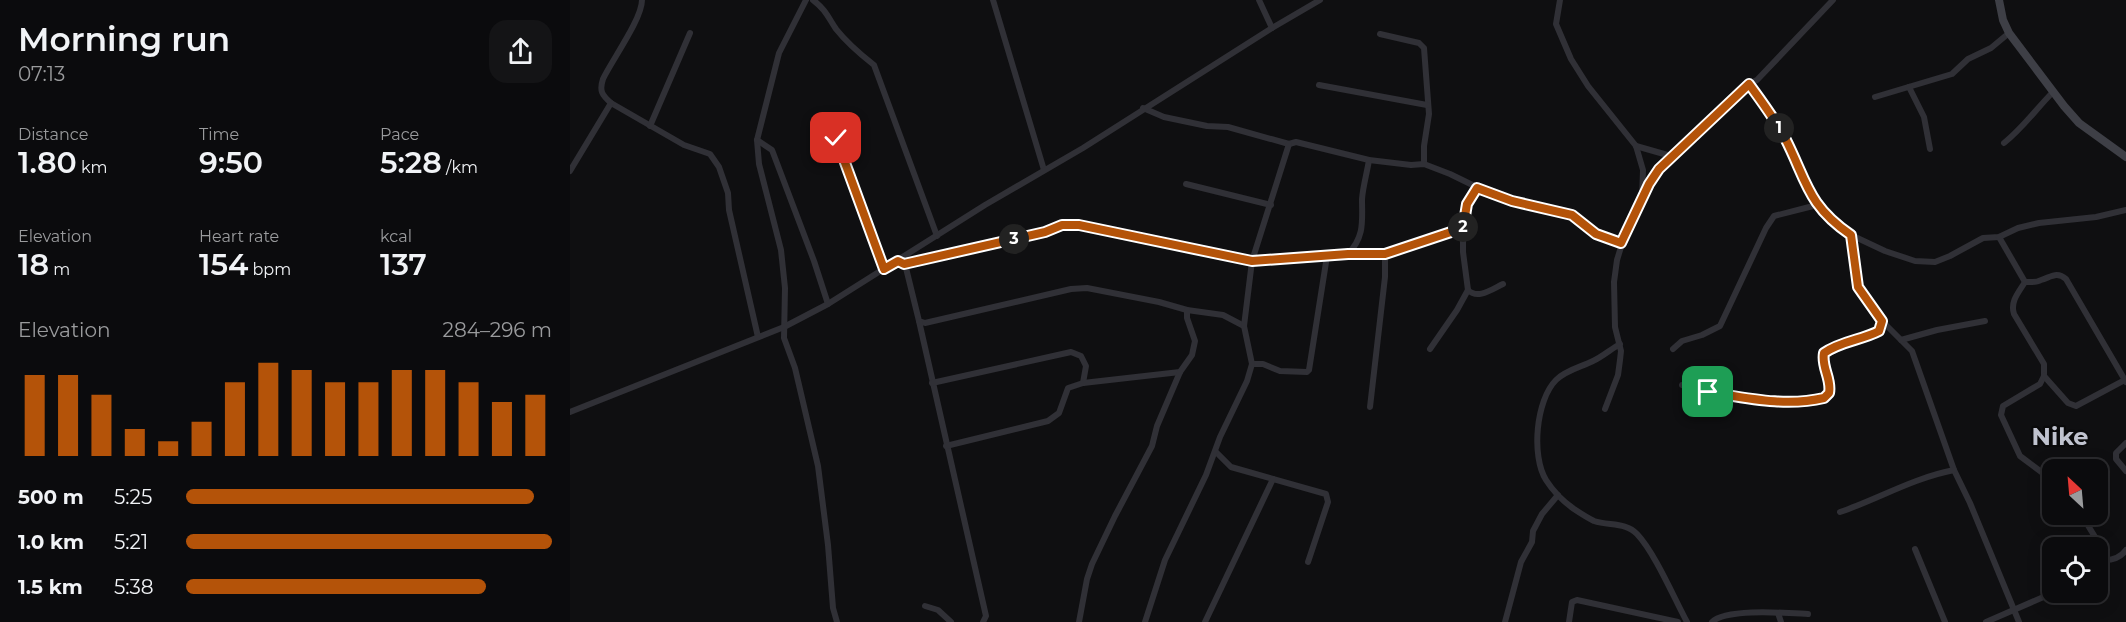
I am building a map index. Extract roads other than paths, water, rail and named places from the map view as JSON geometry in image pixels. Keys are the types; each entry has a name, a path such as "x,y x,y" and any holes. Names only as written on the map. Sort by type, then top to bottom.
{"street":[{"path":"642,0 640,10 611,62 600,88 603,96 611,103 692,149 710,154 719,167 728,193 731,218 758,337"},
{"path":"806,0 779,53 757,140 759,164 781,250 785,288 783,338 795,368 818,466 828,546 832,608 837,622"},
{"path":"813,0 824,8 837,29 855,50 874,65 937,236"},
{"path":"993,0 1044,170"},
{"path":"1259,0 1272,28"},
{"path":"901,262 937,236 1320,0"},
{"path":"1560,0 1556,24 1571,58 1588,86 1636,146 1643,170 1642,201"},
{"path":"1605,409 1618,375 1621,351 1615,327 1614,282 1621,243 1649,184 1671,156 1749,84 1757,80 1833,0"},
{"path":"1999,0 2003,20 2009,33 2053,92 2079,123 2126,157"},
{"path":"650,126 690,33"},
{"path":"1875,97 1952,74 1968,59 1991,48 2009,33"},
{"path":"1380,34 1423,45 1428,114 1424,164"},
{"path":"1749,84 1783,135 1807,191 1817,205 1838,226 1851,235 1885,251 1915,261 1935,262 1983,238 1999,237 2018,228 2039,223 2096,218 2126,210"},
{"path":"1319,85 1427,105"},
{"path":"1909,87 1924,117 1930,149"},
{"path":"2004,143 2023,128 2029,117 2053,92"},
{"path":"570,171 611,103"},
{"path":"1143,108 1164,117 1207,126 1228,127 1290,144 1296,142 1369,160 1411,165 1424,164 1512,201 1572,215 1596,234 1621,243"},
{"path":"836,138 884,269"},
{"path":"757,140 772,150 828,303"},
{"path":"1146,622 1165,560 1247,381 1252,364 1244,326 1252,261 1290,144"},
{"path":"1636,146 1671,156"},
{"path":"1348,254 1356,245 1364,222 1362,198 1369,160"},
{"path":"1186,184 1271,205"},
{"path":"1430,349 1468,290 1463,252 1463,228 1467,204 1477,188"},
{"path":"1673,349 1682,341 1720,326 1774,216 1817,205"},
{"path":"570,411 784,327 884,269 901,262 1045,232 1062,225 1079,225 1252,261 1348,254 1385,254 1463,228"},
{"path":"1851,235 1858,287 1882,321 1912,351 1954,470 2019,622"},
{"path":"1999,237 2025,282"},
{"path":"1370,407 1385,254"},
{"path":"1252,364 1263,364 1280,371 1307,372 1309,370 1327,256"},
{"path":"901,262 919,321 986,616 983,622"},
{"path":"2025,282 2036,282 2054,274 2066,279 2126,381 2076,406 2068,403 2044,376"},
{"path":"2025,282 2012,308 2043,364 2044,376 2040,384 2003,406 2001,415 2020,456 2042,472"},
{"path":"1468,290 1472,294 1479,295 1503,284"},
{"path":"919,321 925,323 1071,289 1087,288 1187,310 1223,315 1244,326"},
{"path":"1079,622 1092,564 1152,446 1157,426 1180,372 1192,355 1195,341 1187,318 1187,310"},
{"path":"1682,385 1760,401 1824,398 1830,388 1824,365 1824,353 1839,345 1868,337 1879,331 1882,321"},
{"path":"1901,340 1937,330 1985,321"},
{"path":"1620,344 1594,361 1571,370 1556,380 1547,393 1541,411 1537,438 1539,458 1545,479 1575,510 1595,521 1628,528 1637,534 1660,570 1687,622"},
{"path":"932,383 1071,352 1081,356 1086,366 1083,383"},
{"path":"946,446 1048,421 1059,413 1068,388 1083,383 1180,372"},
{"path":"2126,443 2116,453 2116,459 2126,471"},
{"path":"1216,452 1232,467 1323,492 1328,498 1308,562"},
{"path":"1840,512 1933,474 1954,470"},
{"path":"1205,622 1273,479"},
{"path":"1505,622 1521,561 1532,542 1533,531 1542,514 1558,495"},
{"path":"1915,549 1945,622"},
{"path":"2108,560 2122,555 2126,550"},
{"path":"1986,622 2042,597"},
{"path":"1569,622 1572,602 1577,600 1678,622"},
{"path":"925,606 938,610 951,622"},
{"path":"1712,622 1716,618 1740,613 1808,614"},
{"path":"1778,613 1781,622"}],"district":[{"name":"Nike","path":"2060,437"}]}
